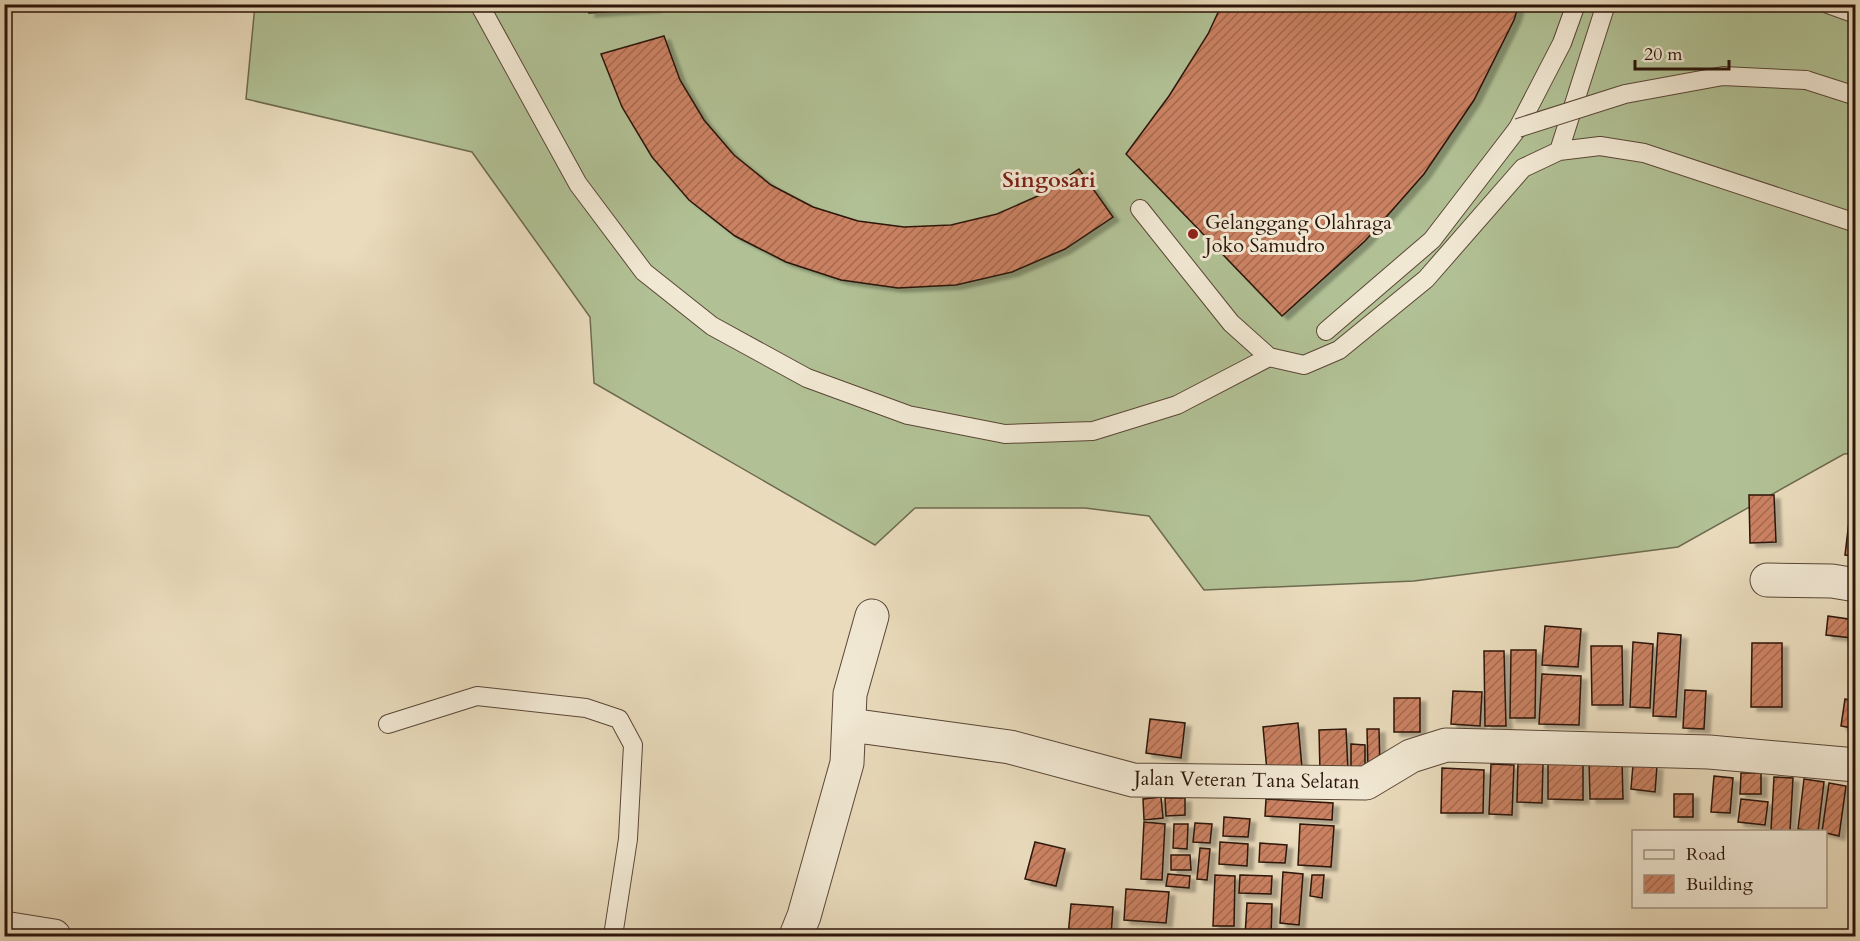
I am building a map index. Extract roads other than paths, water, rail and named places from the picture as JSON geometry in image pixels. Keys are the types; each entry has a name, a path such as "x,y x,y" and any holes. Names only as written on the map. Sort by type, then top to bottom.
{"street":[{"path":"1767,580 1832,581 1856,585"},
{"path":"796,936 804,916 841,785 848,755 850,694 872,616"},
{"name":"Jalan Veteran Tana Selatan","path":"850,725 1010,747 1133,780 1366,783 1411,756 1446,745 1709,752 1856,765"},
{"path":"4,928 54,936"}],"lane":[{"path":"479,4 578,184 644,272 712,326 807,378 908,415 1005,434 1093,431 1177,405 1269,357"},
{"path":"1326,331 1432,240 1518,128 1563,43 1576,4"},
{"path":"1559,151 1606,4"},
{"path":"1828,4 1856,14"},
{"path":"1518,128 1625,94 1724,76 1806,80 1856,96"},
{"path":"1140,209 1232,323 1269,357 1305,365 1339,350 1426,279 1523,168 1559,151 1600,146 1644,153 1856,223"},
{"path":"388,724 477,696 586,708 619,719 633,745 628,839 613,936"}],"place":[{"name":"Gelanggang Olahraga Joko Samudro","path":"1193,234"}],"district":[{"name":"Singosari","path":"1049,180"}]}
